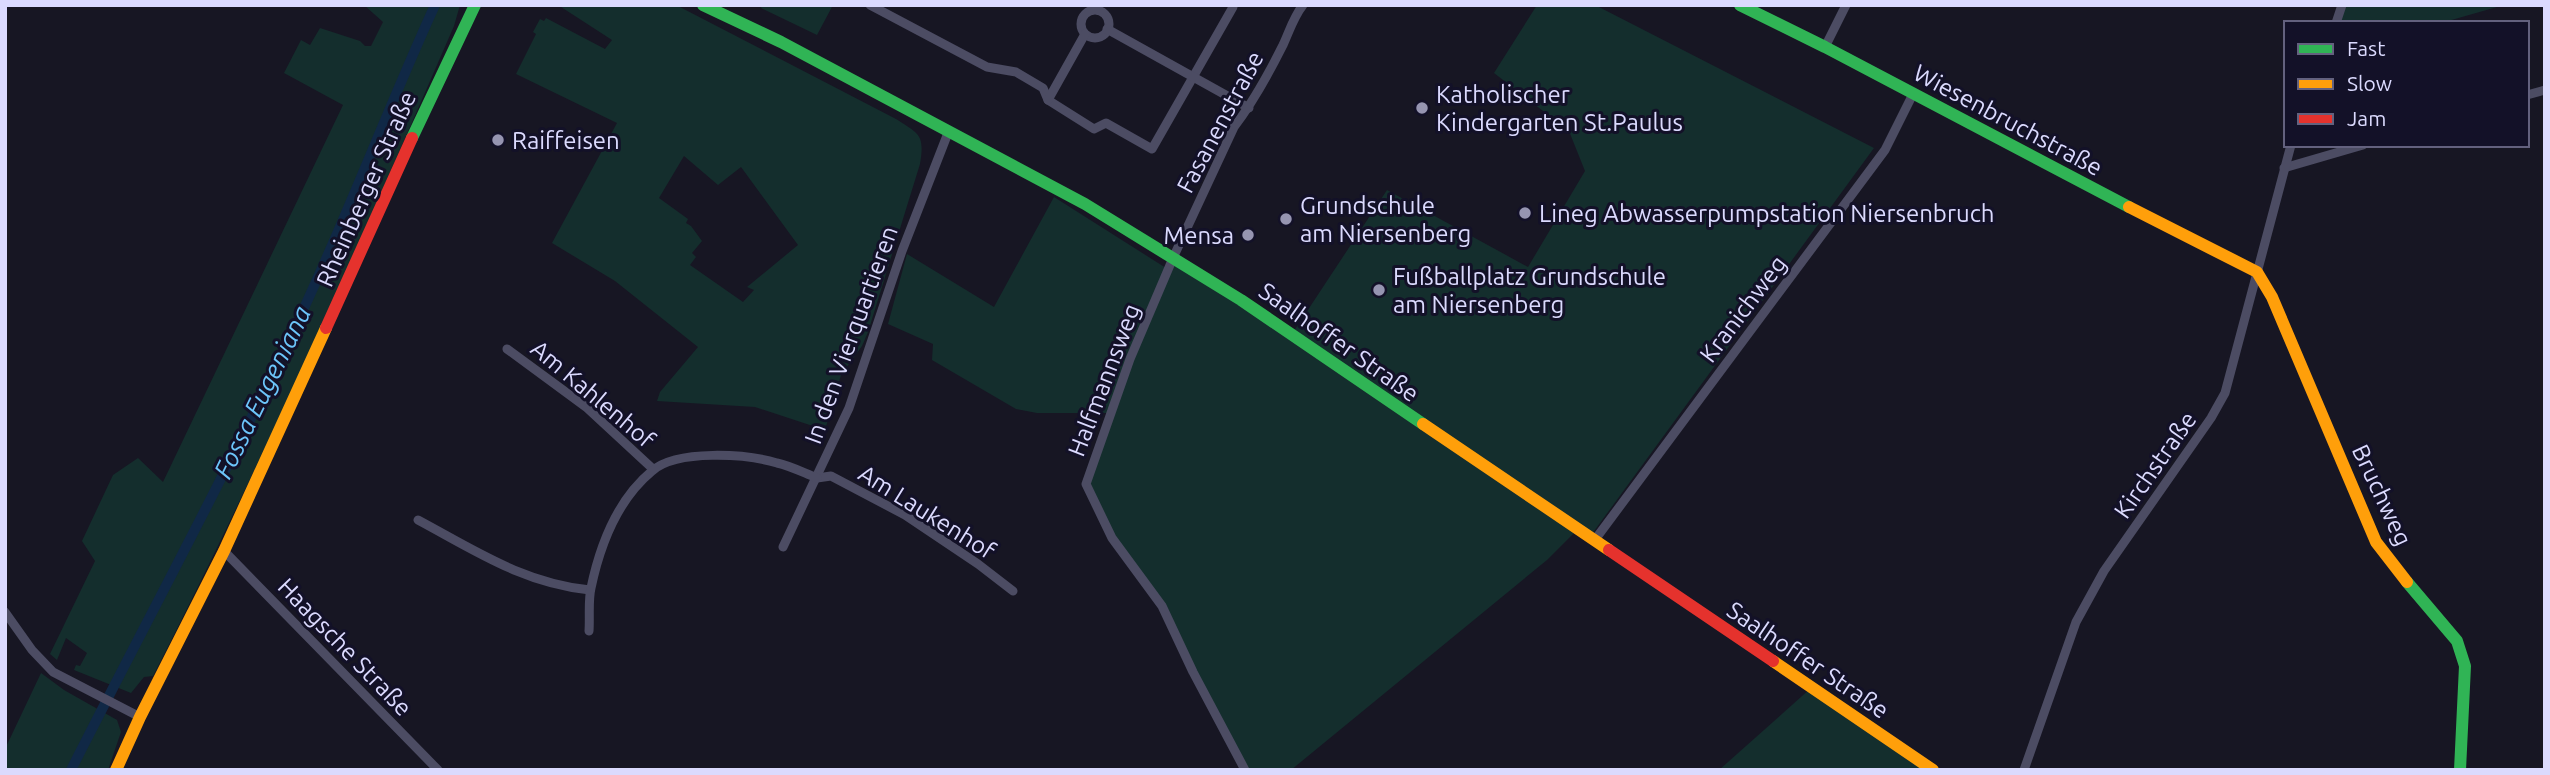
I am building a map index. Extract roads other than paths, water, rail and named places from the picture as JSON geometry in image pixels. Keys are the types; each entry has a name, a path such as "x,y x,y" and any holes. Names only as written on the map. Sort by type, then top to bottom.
{"main road":[{"name":"Rheinberger Straße","path":"116,770 224,551 397,169 475,5"},
{"name":"Saalhoffer Straße","path":"704,5 781,42 1085,204 1241,300 1925,767"},
{"name":"Wiesenbruchstraße","path":"1740,5 2257,272"},
{"name":"Bruchweg","path":"2257,272 2272,297 2376,542 2457,641 2463,653 2465,666 2460,770"}],"street":[{"path":"870,5 987,67 1016,72 1043,88 1048,100 1094,129 1105,123 1152,149 1233,7"},
{"name":"Fasanenstraße","path":"1172,258 1234,127 1248,108 1284,43 1294,16 1303,5"},
{"path":"1825,47 1846,5"},
{"path":"1101,8 1108,19 1107,30 1099,37 1090,37 1085,34 1081,25 1082,18 1090,11 1101,8"},
{"path":"1107,30 1248,108"},
{"path":"1048,100 1085,34"},
{"name":"Kranichweg","path":"1594,541 1885,150 1913,94"},
{"name":"In den Vierquartieren","path":"783,547 858,387 902,251 948,133"},
{"name":"Kirchstraße","path":"2024,770 2076,622 2104,571 2211,418 2225,393 2290,147"},
{"path":"2284,168 2355,147"},
{"name":"Halfmannsweg","path":"1172,258 1126,370 1086,484 1112,538 1162,606 1193,672 1245,770"},
{"name":"Am Kahlenhof","path":"507,349 586,407 653,469"},
{"name":"Am Laukenhof","path":"653,469 671,461 701,456 736,455 777,463 817,478 831,476 905,516 978,564 1013,591"},
{"path":"589,631 590,590 610,526 624,502 653,469"},
{"path":"418,520 528,578 561,587 590,590"},
{"name":"Haagsche Straße","path":"224,551 438,770"},
{"path":"5,612 32,650 53,672 140,717"}],"waterway":[{"name":"Fossa Eugeniana","path":"71,770 271,378 333,243 435,5"}],"place":[{"name":"Katholischer Kindergarten St.Paulus","path":"1422,108"},
{"name":"Raiffeisen","path":"498,140"},
{"name":"Lineg Abwasserpumpstation Niersenbruch","path":"1525,213"},
{"name":"Grundschule am Niersenberg","path":"1286,219"},
{"name":"Mensa","path":"1248,235"},
{"name":"Fußballplatz Grundschule am Niersenberg","path":"1379,290"}]}
